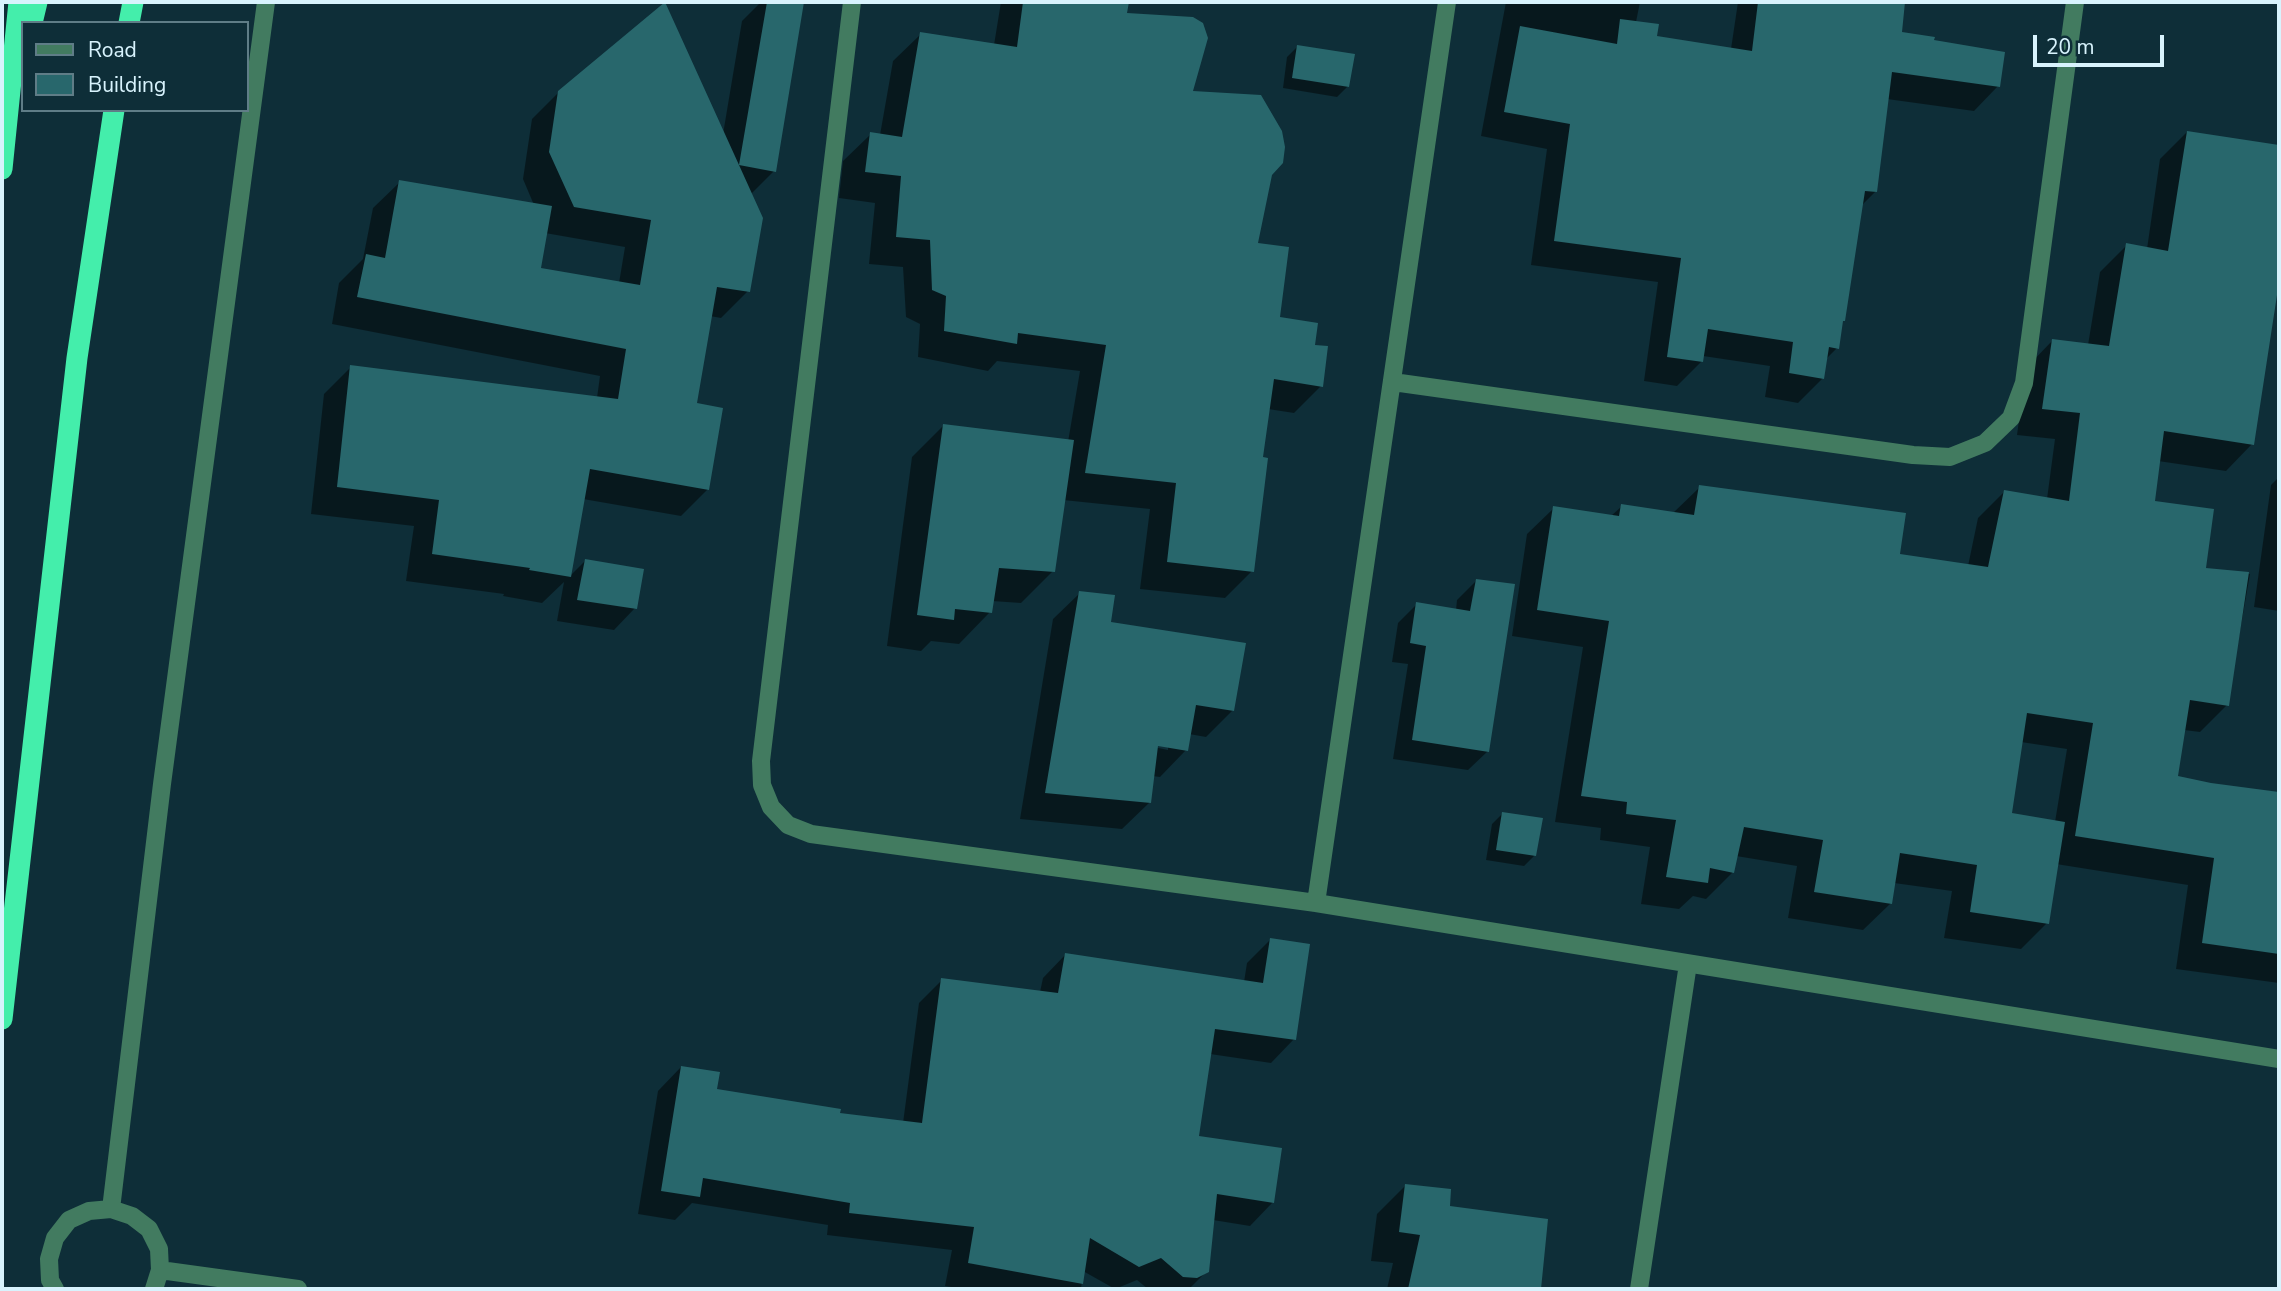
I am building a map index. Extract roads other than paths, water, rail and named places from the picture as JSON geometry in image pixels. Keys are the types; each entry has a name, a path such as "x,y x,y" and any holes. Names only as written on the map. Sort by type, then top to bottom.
{"highway":[{"path":"2,169 19,2"},
{"path":"32,21 37,2"},
{"path":"129,21 133,2"},
{"path":"5,140 21,72"},
{"path":"2,1019 77,358 114,112"}],"street":[{"path":"111,1209 164,770 266,2"},
{"path":"852,2 761,761 762,785 771,807 788,825 811,834 1316,903 2279,1059"},
{"path":"1316,903 1447,2"},
{"path":"1393,382 1913,455 1950,457 1985,443 2011,418 2024,383 2075,2"},
{"path":"1639,1289 1688,964"},
{"path":"55,1289 50,1280 49,1259 55,1238 69,1220 89,1211 111,1209 132,1216 149,1229 159,1249 160,1270 154,1289"},
{"path":"160,1270 298,1289"}]}
